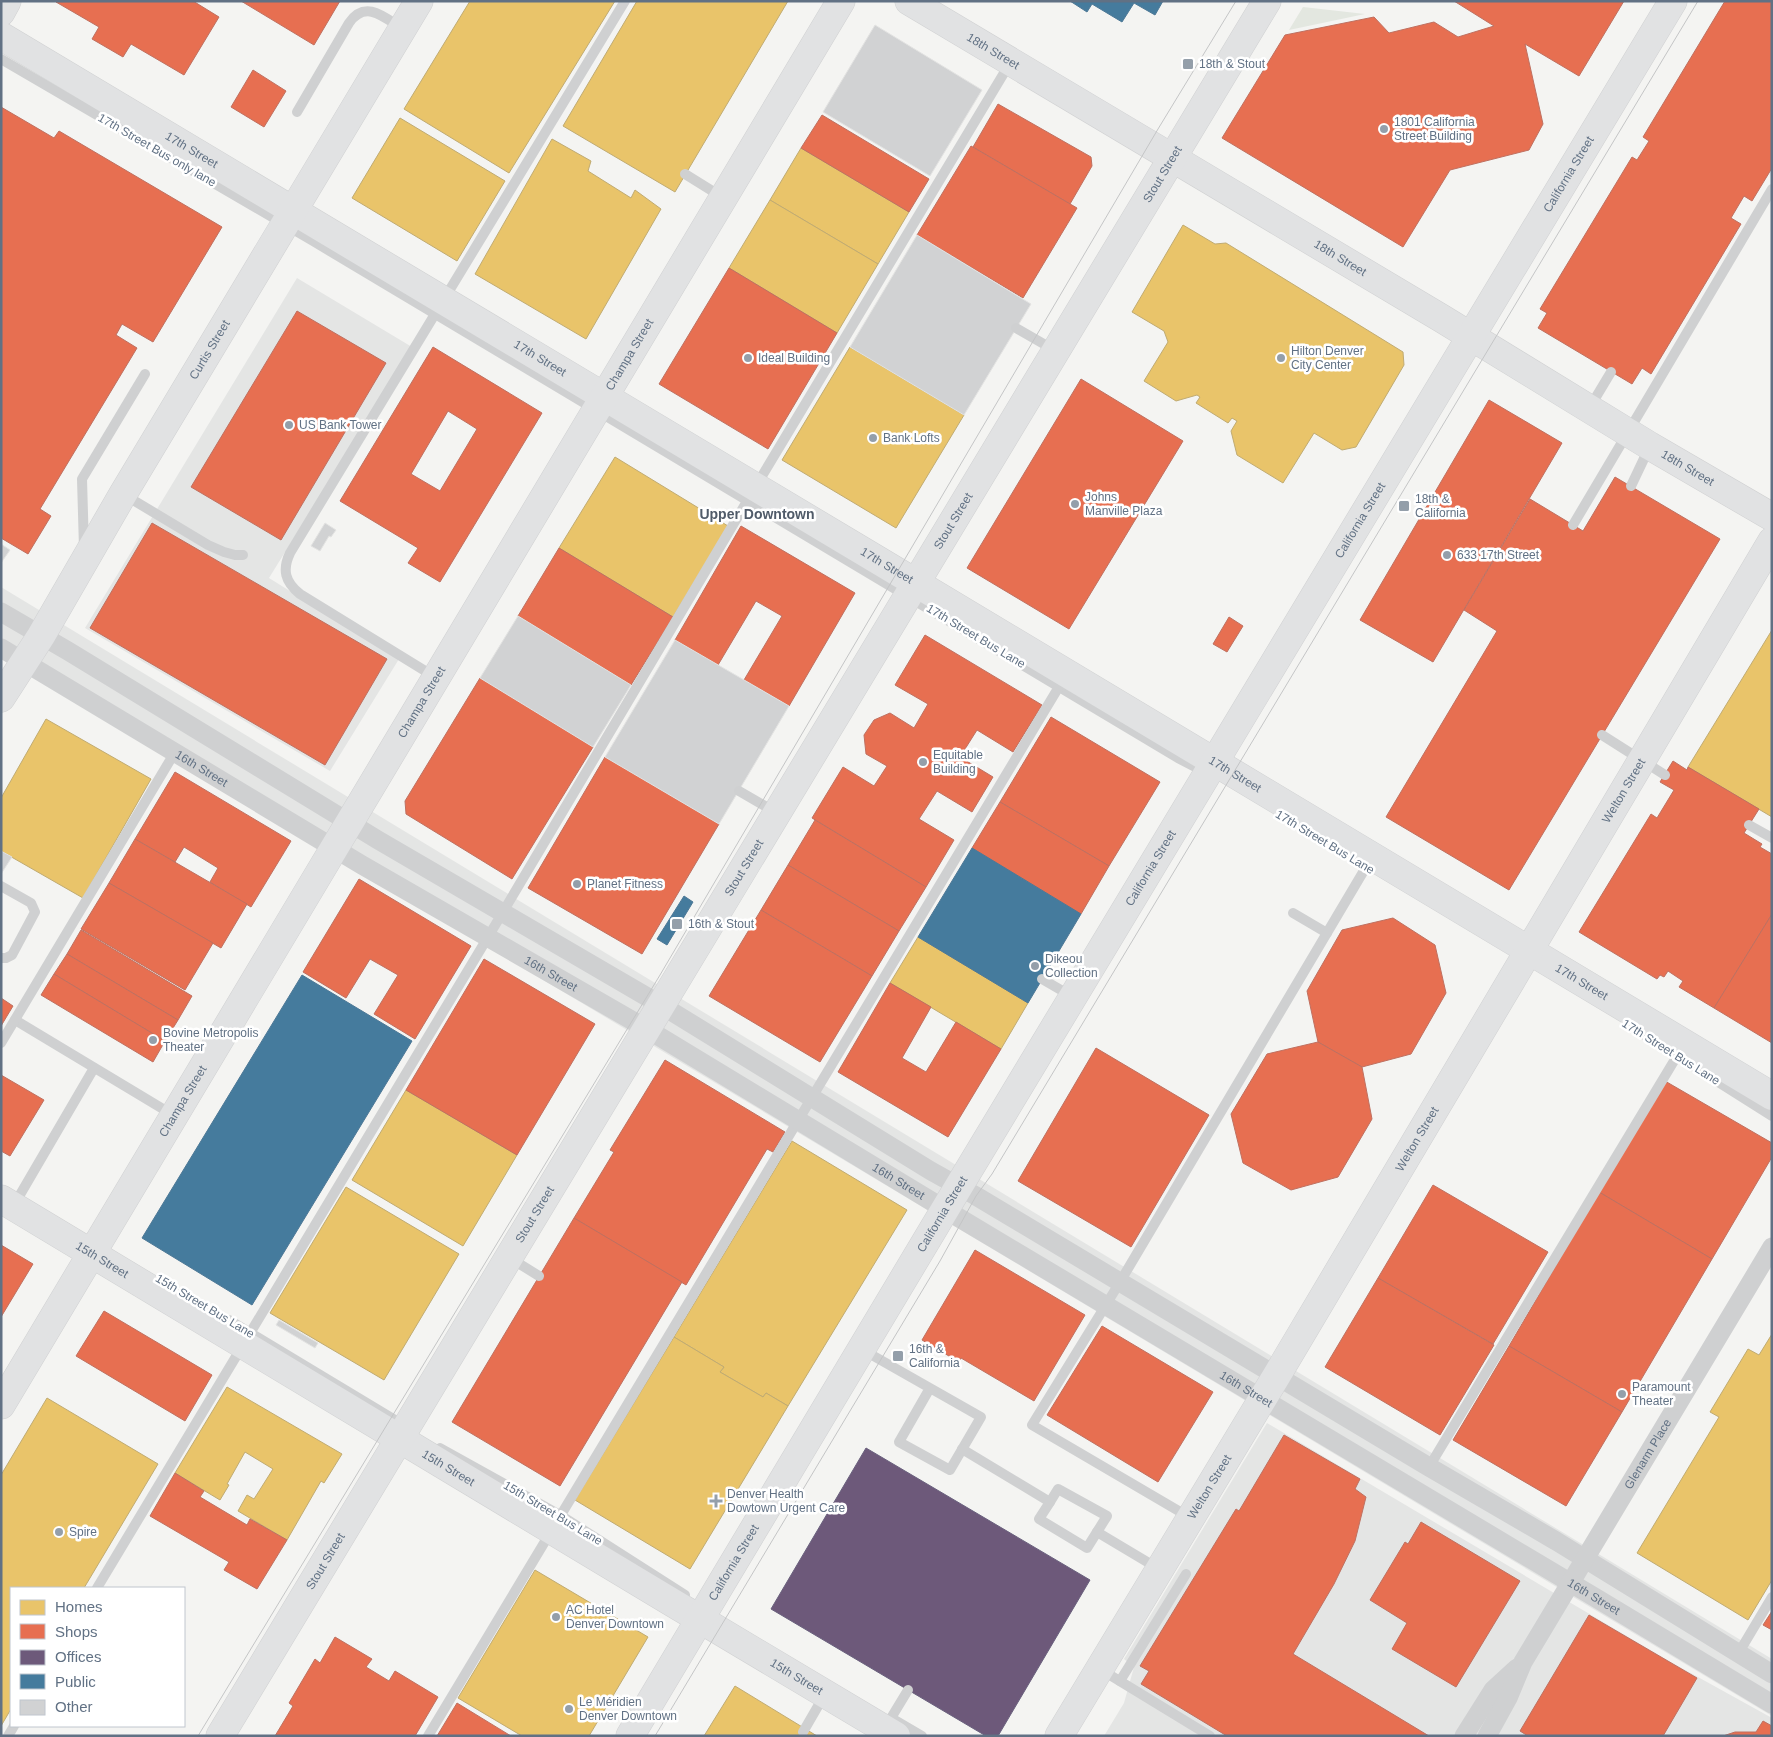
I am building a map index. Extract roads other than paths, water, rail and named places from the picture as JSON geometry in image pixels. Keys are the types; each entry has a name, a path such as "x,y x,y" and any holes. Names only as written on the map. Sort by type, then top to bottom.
{"main road":[{"path":"1,12 7,1"},
{"name":"Champa Street","path":"1,1405 841,1"},
{"name":"Stout Street","path":"220,1736 406,1432 509,1257 1176,155 1267,1"},
{"name":"California Street","path":"630,1736 702,1609 1213,772 1673,1"},
{"name":"18th Street","path":"915,2 1011,62 1176,155 1642,435 1772,516"},
{"name":"Curtis Street","path":"1,698 12,655 41,636 123,494 411,9"},
{"name":"17th Street","path":"1,36 289,217 752,493 1213,772 1527,957 1680,1050 1772,1096"},
{"name":"Welton Street","path":"1059,1736 1110,1675 1159,1569 1527,957 1641,760 1772,541"},
{"name":"15th Street","path":"14,1198 96,1245 246,1338 702,1609 826,1694 889,1723"}],"street":[{"path":"1,612 378,840 661,1005 930,1170 1547,1536 1772,1674"},
{"name":"16th Street","path":"12,655 334,848 647,1029 1104,1306 1772,1704"},
{"name":"Glenarm Place","path":"1487,1736 1508,1698 1523,1662 1772,1247"},
{"name":"Glenarm Place","path":"1464,1736 1493,1690 1523,1662"}],"lane":[{"path":"436,677 300,594 288,583 285,575 285,566 290,553 625,1"},
{"path":"915,2 1176,155"},
{"path":"298,112 349,23 358,13 371,11 378,13 411,9"},
{"name":"17th Street Bus only lane","path":"1,59 289,217 313,241"},
{"path":"97,1587 1011,62"},
{"path":"685,174 723,198"},
{"path":"1573,525 1642,435 1772,189"},
{"name":"17th Street","path":"313,241 440,307"},
{"path":"1016,328 1057,351"},
{"path":"1591,405 1611,372"},
{"path":"85,559 82,480 145,374"},
{"path":"1631,486 1642,435"},
{"name":"17th Street","path":"752,493 874,574 913,590"},
{"path":"123,494 208,545 224,552 243,555"},
{"path":"428,1736 1063,680"},
{"path":"1602,735 1665,775"},
{"path":"1,1043 175,752"},
{"path":"739,791 778,813"},
{"path":"1749,825 1772,838"},
{"path":"1190,1517 1032,1425 1120,1282 1368,864"},
{"path":"1,886 31,903 35,912 12,955 1,958"},
{"path":"1294,913 1327,933"},
{"path":"1494,942 1527,957"},
{"path":"1042,979 1074,997"},
{"path":"15,1020 174,1116"},
{"name":"17th Street Bus Lane","path":"1626,1024 1680,1050 1772,1116"},
{"path":"1429,1467 1680,1050"},
{"path":"14,1198 94,1068"},
{"path":"509,1257 539,1276"},
{"name":"15th Street Bus Lane","path":"217,1313 246,1338"},
{"path":"862,1349 981,1417 950,1470 898,1442 930,1388"},
{"name":"15th Street Bus Lane","path":"432,1443 556,1523"},
{"path":"962,1449 1050,1502"},
{"path":"1058,1489 1107,1516 1087,1548 1039,1519 1050,1502 1058,1489"},
{"path":"1097,1532 1159,1569"},
{"path":"1186,1574 1110,1675 1210,1736"},
{"path":"1738,1654 1772,1597"},
{"path":"908,1690 889,1723 922,1736"},
{"path":"803,1732 826,1694"}],"tram line":[{"path":"198,1736 660,975 1158,129 1236,1"},
{"path":"655,1736 940,1261 976,1196 992,1174 1698,1"}],"place":[{"name":"18th & Stout","path":"1188,64"},
{"name":"1801 California Street Building","path":"1384,129"},
{"name":"Ideal Building","path":"748,358"},
{"name":"Hilton Denver City Center","path":"1281,358"},
{"name":"US Bank Tower","path":"289,425"},
{"name":"Bank Lofts","path":"873,438"},
{"name":"Johns Manville Plaza","path":"1075,504"},
{"name":"18th & California","path":"1404,506"},
{"name":"633 17th Street","path":"1447,555"},
{"name":"Equitable Building","path":"923,762"},
{"name":"Planet Fitness","path":"577,884"},
{"name":"16th & Stout","path":"677,924"},
{"name":"Dikeou Collection","path":"1035,966"},
{"name":"Bovine Metropolis Theater","path":"153,1040"},
{"name":"16th & California","path":"898,1356"},
{"name":"Paramount Theater","path":"1622,1394"},
{"name":"Denver Health Dowtown Urgent Care","path":"716,1501"},
{"name":"Spire","path":"59,1532"},
{"name":"AC Hotel Denver Downtown","path":"556,1617"},
{"name":"Le Méridien Denver Downtown","path":"569,1709"}],"district":[{"name":"Upper Downtown","path":"757,514"}]}
